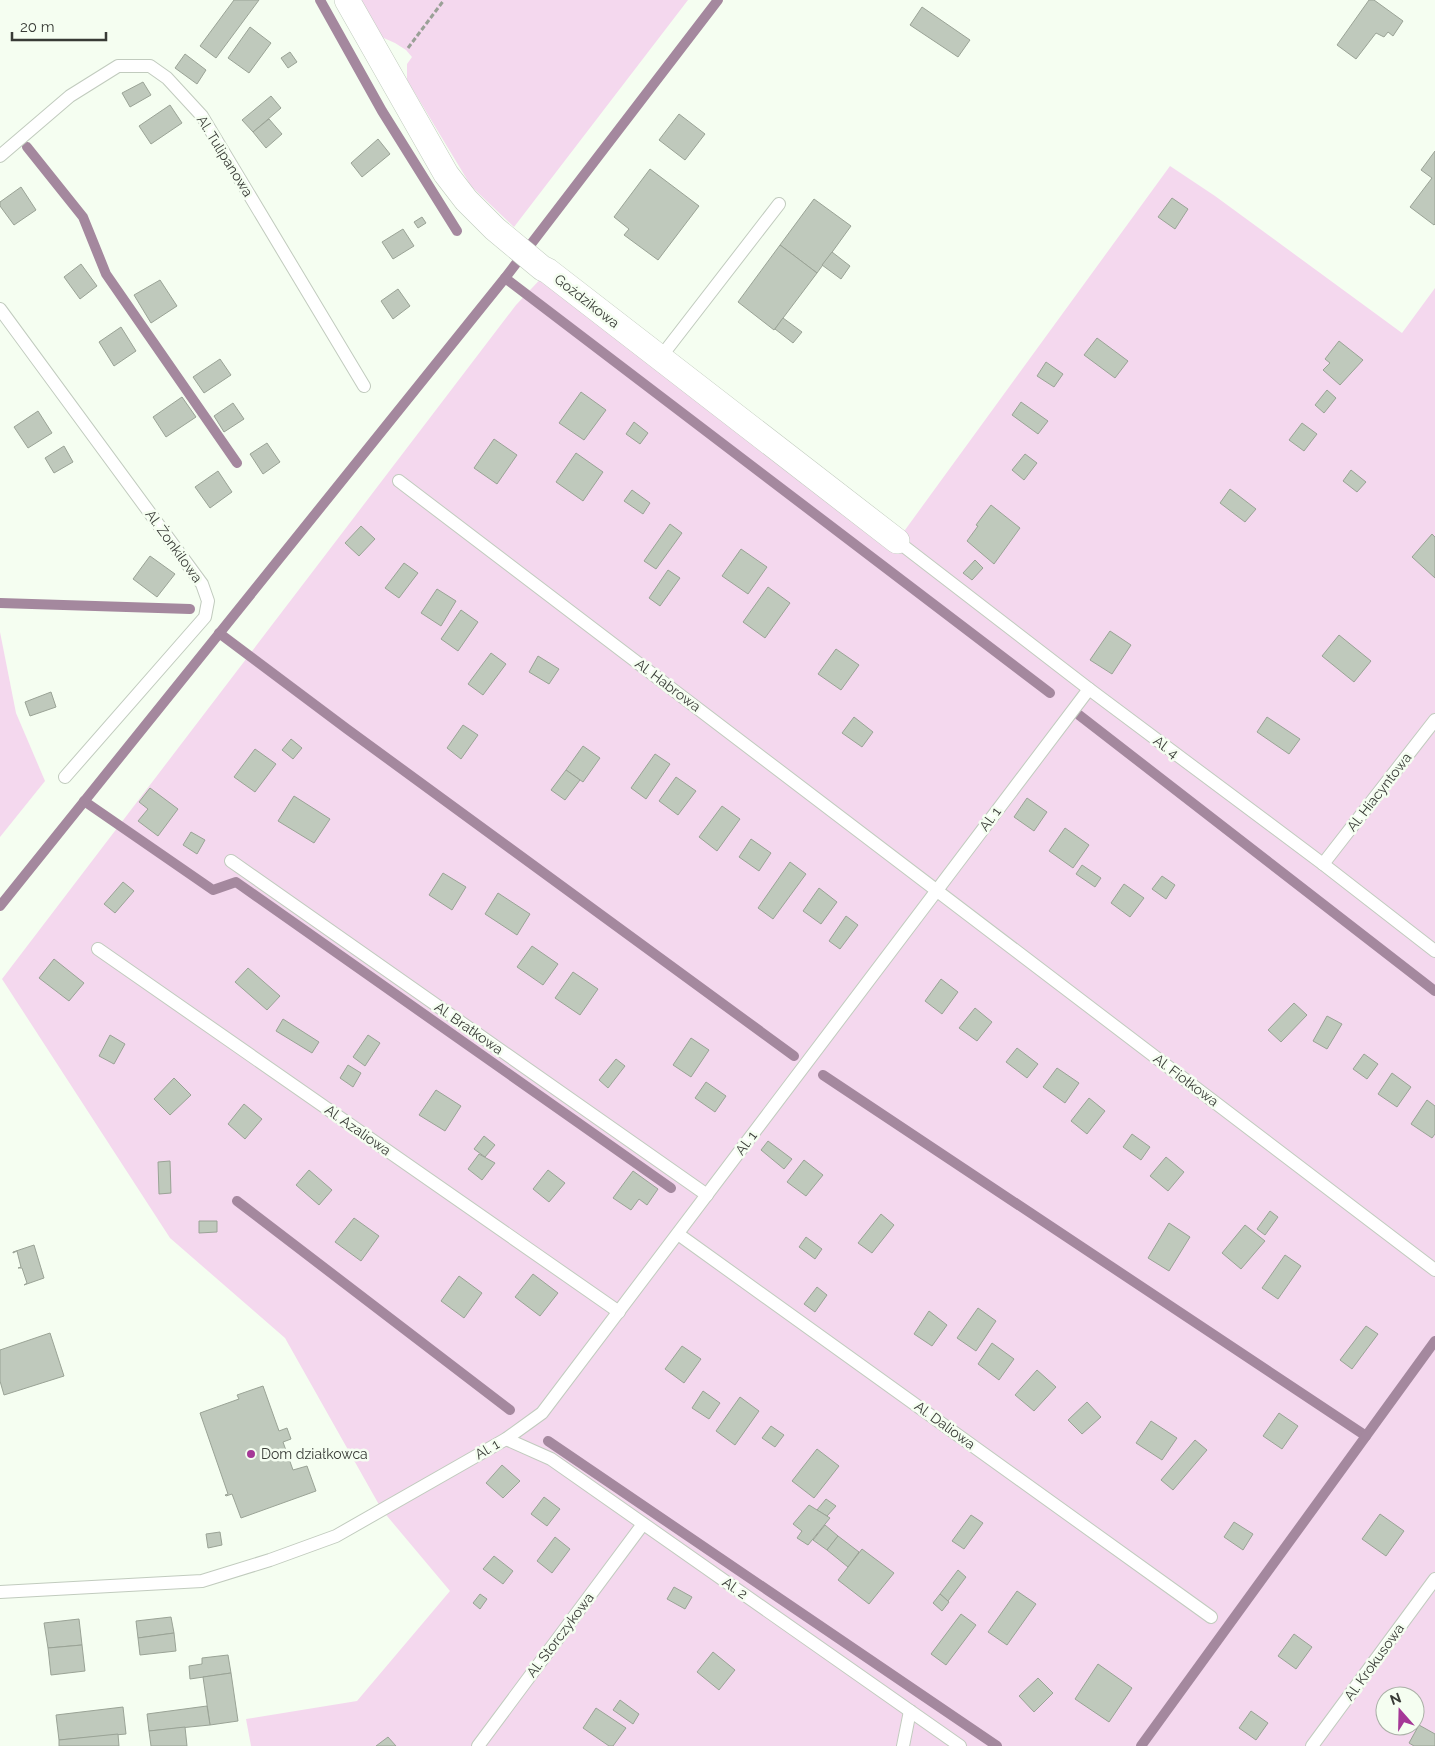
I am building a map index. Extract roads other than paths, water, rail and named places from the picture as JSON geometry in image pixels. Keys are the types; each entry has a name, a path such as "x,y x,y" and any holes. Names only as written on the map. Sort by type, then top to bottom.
{"street":[{"name":"Goździkowa","path":"347,0 446,174 466,200 494,229 897,541"}],"lane":[{"name":"Al. Tulipanowa","path":"0,156 70,96 118,66 150,66 168,78 202,116 364,386"},
{"path":"660,358 779,204"},
{"name":"Al. Żonkilowa","path":"0,308 202,584 208,601 205,617 65,777"},
{"name":"Al. Habrowa","path":"399,480 937,890"},
{"name":"Al. 4","path":"897,541 1435,951"},
{"name":"Al. 1","path":"0,1592 202,1581 270,1560 336,1536 506,1439 542,1413 1089,689"},
{"name":"Al. Hiacyntowa","path":"1323,864 1435,720"},
{"name":"Al. Bratkowa","path":"231,861 707,1195"},
{"name":"Al. Fiołkowa","path":"937,890 1435,1270"},
{"name":"Al. Azaliowa","path":"98,949 619,1312"},
{"name":"Al. Daliowa","path":"678,1234 1211,1617"},
{"name":"Al. 2","path":"506,1439 551,1459 960,1746"},
{"name":"Al. Storczykowa","path":"478,1746 643,1524"},
{"name":"Al. Krokusowa","path":"1312,1746 1435,1579"},
{"path":"903,1746 910,1711"}],"waterway":[{"path":"320,0 382,111 457,231"},
{"path":"0,906 505,278 718,0"},
{"path":"27,147 83,217 106,274 237,463"},
{"path":"505,278 1050,693"},
{"path":"0,603 190,609"},
{"path":"219,633 794,1056"},
{"path":"1079,715 1435,991"},
{"path":"84,801 213,890 236,882 671,1188"},
{"path":"823,1075 1366,1436"},
{"path":"237,1201 510,1410"},
{"path":"1141,1746 1435,1341"},
{"path":"548,1441 997,1746"}],"place":[{"name":"Dom działkowca","path":"251,1454"}]}
